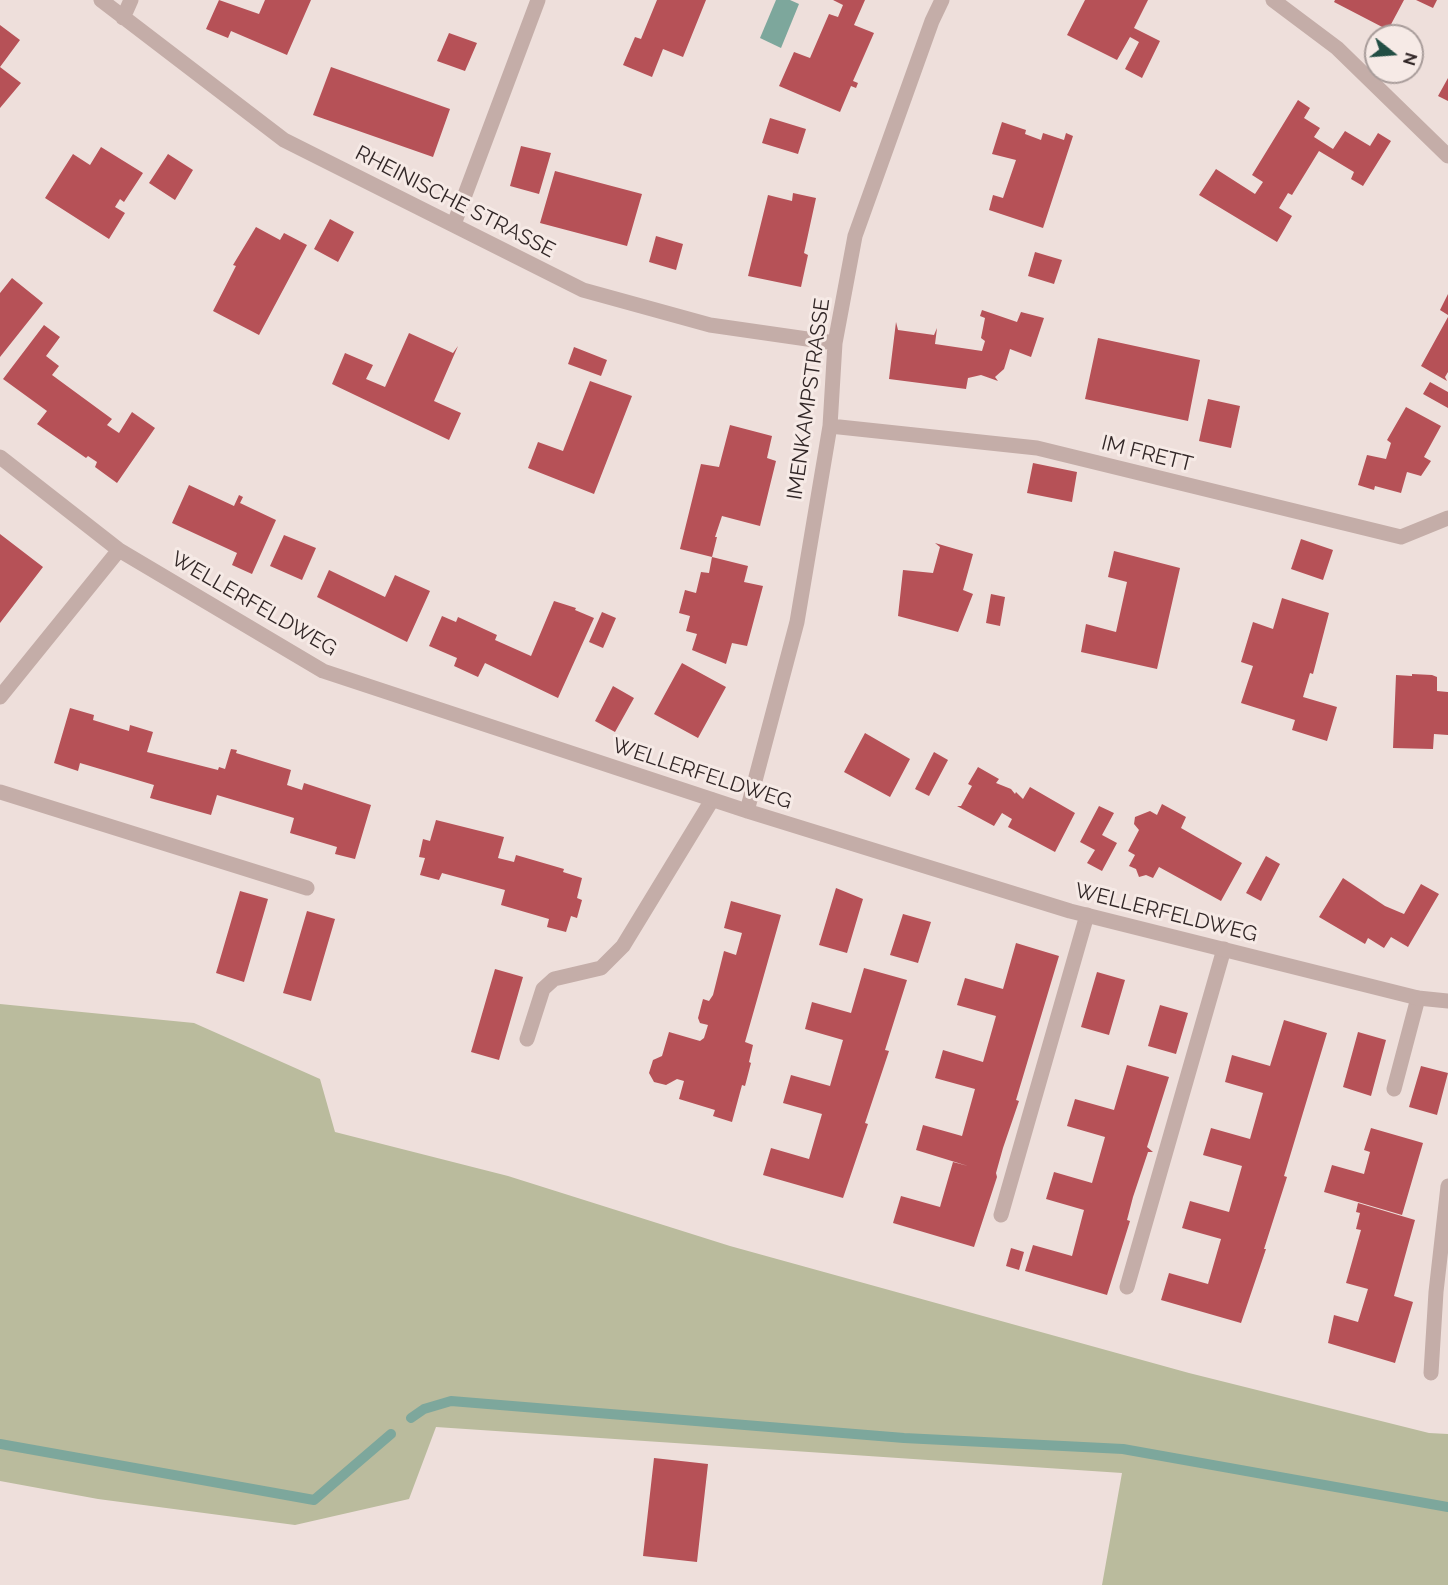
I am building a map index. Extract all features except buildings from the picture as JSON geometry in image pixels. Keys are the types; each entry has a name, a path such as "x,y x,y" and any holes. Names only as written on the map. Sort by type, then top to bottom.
{"street":[{"name":"RHEINISCHE STRASSE","path":"101,0 284,140 583,290 710,325 835,343"},
{"path":"123,18 131,0"},
{"path":"454,224 538,0"},
{"name":"IMENKAMPSTRASSE","path":"747,812 797,622 830,426 835,343 855,236 932,21 942,0"},
{"path":"1273,0 1337,48 1448,156"},
{"name":"IM FRETT","path":"830,426 1037,448 1401,537 1448,519"},
{"name":"WELLERFELDWEG","path":"0,456 119,550 323,671 747,812 1088,915 1418,998 1448,1001"},
{"path":"0,697 119,550"},
{"path":"0,792 307,888"},
{"path":"526,1039 543,990 554,979 601,968 623,946 712,800"},
{"path":"1001,1215 1088,915"},
{"path":"1127,1287 1224,949"},
{"path":"1394,1089 1418,998"},
{"path":"1431,1373 1436,1292 1448,1186"}],"green space":[{"path":"0,1004 194,1023 320,1079 335,1132 508,1176 730,1246 1189,1373 1429,1433 1448,1434 1448,1585 1102,1585 1122,1473 436,1427 409,1499 295,1525 98,1499 0,1481"}],"water":[{"path":"776,0 790,0 799,4 781,48 760,38"}],"waterway":[{"path":"411,1418 424,1409 451,1401 904,1438 1123,1449 1448,1507"},
{"path":"0,1444 314,1500 391,1434"}]}
